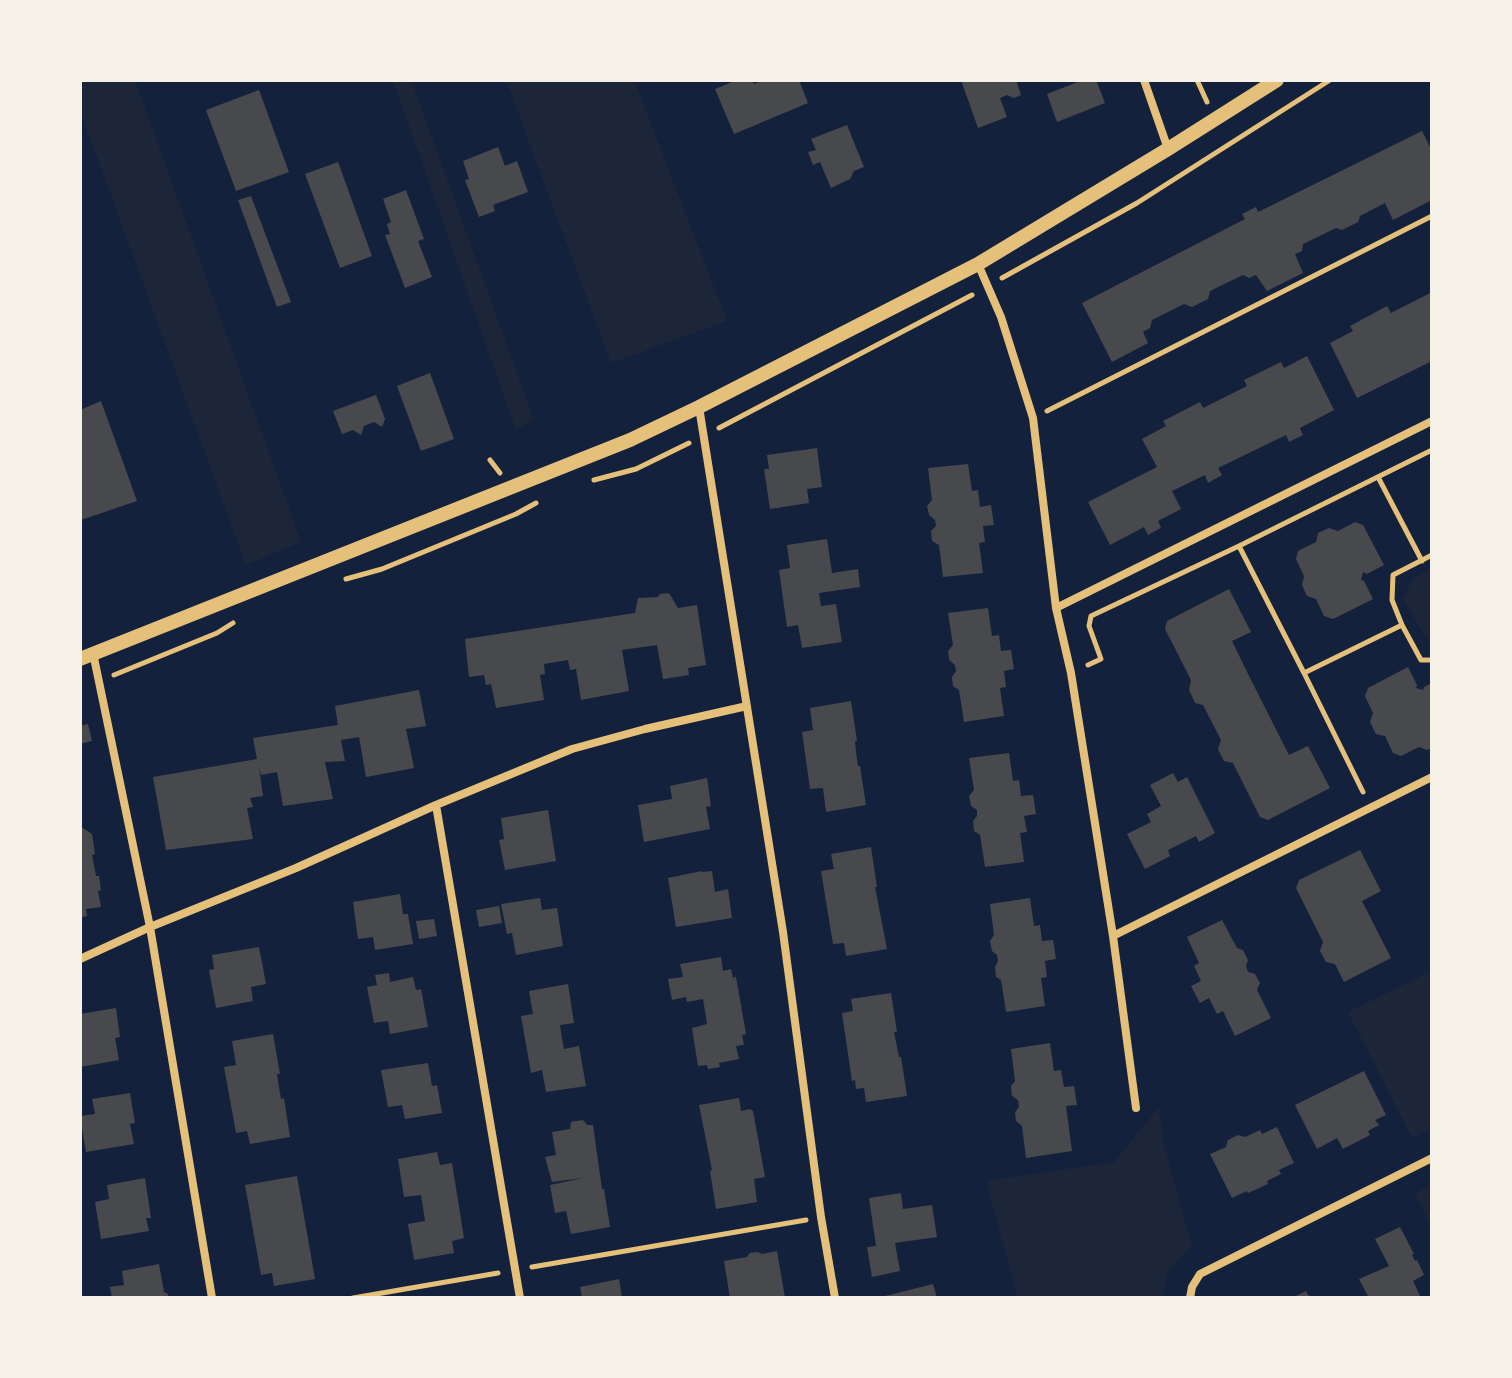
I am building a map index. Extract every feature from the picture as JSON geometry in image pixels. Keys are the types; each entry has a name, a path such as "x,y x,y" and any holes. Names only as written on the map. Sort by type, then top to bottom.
{"street":[{"path":"1144,80 1168,149"},
{"path":"212,1298 150,927 98,681 86,656 630,440 699,407 978,264 1277,80"},
{"path":"978,264 1001,317 1033,418 1056,608 1071,673 1113,936 1136,1108"},
{"path":"699,407 783,932 821,1217 835,1298"},
{"path":"1056,608 1432,421"},
{"path":"80,959 572,749 747,706"},
{"path":"1113,936 1432,777"},
{"path":"436,805 520,1298"},
{"path":"1190,1298 1200,1274 1432,1158"}],"path":[{"path":"1033,418 1432,216"},
{"path":"581,483 636,469 704,436"},
{"path":"1071,673 1101,659 1089,626 1091,616 1432,450"},
{"path":"1378,477 1422,561"},
{"path":"340,580 382,569 516,514 544,498"},
{"path":"1239,546 1371,808"},
{"path":"1432,555 1393,575 1392,600 1421,660 1432,660"},
{"path":"98,681 217,633 239,620"},
{"path":"1304,673 1402,625"},
{"path":"353,1298 821,1217"}],"shaded area":[{"path":"80,80 135,80 301,542 246,565 80,110"},
{"path":"393,80 411,80 534,420 516,430"},
{"path":"506,80 634,80 727,321 611,363"},
{"path":"1432,569 1432,635 1426,638 1403,599 1413,578"},
{"path":"1432,971 1432,1128 1412,1138 1348,1012"},
{"path":"1159,1107 1163,1141 1192,1247 1166,1275 1163,1298 1018,1298 986,1181 1114,1162"},
{"path":"1432,1185 1432,1227 1415,1193"}],"building":[{"path":"737,80 752,80 754,84 764,80 799,80 808,103 734,134 715,89"},
{"path":"961,80 1016,80 1021,95 1000,98 1007,117 978,128"},
{"path":"1083,80 1096,80 1105,103 1057,122 1047,94"},
{"path":"259,90 289,172 236,191 206,110"},
{"path":"847,125 864,167 854,171 850,179 831,188 820,162 813,165 808,152 816,150 811,139"},
{"path":"1422,131 1432,151 1432,200 1393,220 1385,203 1342,230 1336,228 1303,244 1302,251 1295,254 1303,273 1267,291 1256,275 1249,278 1243,275 1210,291 1208,299 1192,307 1184,304 1152,320 1150,328 1143,332 1148,343 1112,362 1082,303 1245,219 1242,214 1256,207 1258,212"},
{"path":"498,147 505,166 517,161 528,192 493,205 495,211 479,217 465,180 469,179 463,161"},
{"path":"338,162 372,256 340,268 305,174"},
{"path":"406,190 424,239 418,241 432,277 405,288 385,235 390,234 387,224 391,222 383,199"},
{"path":"251,196 291,302 277,307 238,200"},
{"path":"1432,292 1432,361 1357,398 1330,343 1353,331 1350,326 1387,306 1391,313"},
{"path":"1307,356 1334,410 1300,428 1303,435 1289,442 1286,435 1218,468 1222,475 1208,483 1205,475 1172,491 1181,509 1158,521 1161,528 1148,535 1144,527 1110,545 1088,502 1157,467 1142,439 1166,426 1163,421 1200,402 1203,408 1247,386 1244,380 1281,362 1284,368"},
{"path":"430,373 454,439 421,451 397,386"},
{"path":"376,395 385,419 382,427 374,422 364,426 361,435 353,430 342,434 333,411"},
{"path":"101,401 137,501 81,520 80,410"},
{"path":"817,448 822,487 807,489 809,503 770,509 764,469 769,469 767,455"},
{"path":"968,464 972,491 978,490 980,507 991,505 994,525 983,526 985,542 979,543 983,573 943,577 939,545 932,541 931,531 936,526 935,520 929,515 927,506 932,500 928,468"},
{"path":"1355,522 1363,525 1384,565 1367,574 1363,572 1361,580 1373,599 1333,619 1324,616 1316,599 1307,596 1302,585 1304,576 1296,559 1298,551 1316,542 1318,533 1329,528 1338,531"},
{"path":"827,539 832,573 858,569 860,587 819,593 821,606 836,604 842,642 802,648 798,625 787,627 779,570 790,568 787,545"},
{"path":"1229,589 1251,632 1232,641 1289,755 1308,746 1330,788 1268,820 1260,817 1233,763 1224,761 1218,749 1221,740 1203,705 1195,703 1189,690 1191,680 1165,629 1167,621"},
{"path":"669,593 678,608 697,605 706,665 688,668 689,675 663,679 657,645 622,650 629,691 581,700 576,669 570,670 568,660 544,664 545,674 540,675 544,700 496,708 491,684 486,685 484,675 469,677 465,639 635,613 638,598"},
{"path":"988,608 992,636 999,635 1001,651 1011,650 1014,669 1004,671 1006,687 1000,688 1004,716 964,722 959,690 953,686 955,665 949,660 948,651 953,645 948,613"},
{"path":"1408,667 1416,688 1423,690 1432,683 1432,748 1419,747 1401,756 1393,753 1385,736 1376,734 1370,722 1373,713 1365,696 1368,688"},
{"path":"419,690 426,726 406,729 414,768 366,777 359,737 341,740 345,761 325,762 333,799 283,806 277,772 261,775 259,767 263,796 250,798 253,807 247,808 253,839 166,850 153,777 257,759 253,738 338,725 335,706"},
{"path":"851,701 866,805 826,812 823,788 810,789 802,732 813,730 810,708"},
{"path":"88,724 92,741 80,744 80,726"},
{"path":"1009,753 1013,781 1019,780 1021,796 1033,795 1036,814 1024,816 1027,832 1020,833 1024,862 985,867 980,835 974,831 973,821 977,810 971,806 969,796 974,790 969,758"},
{"path":"1173,773 1178,782 1187,777 1215,833 1199,842 1196,836 1168,850 1170,856 1145,869 1127,834 1151,822 1147,814 1161,806 1150,785"},
{"path":"707,778 711,806 706,807 710,829 644,842 638,805 672,799 670,786"},
{"path":"548,810 556,861 505,870 499,840 504,839 501,818"},
{"path":"80,828 92,834 95,854 92,855 96,876 99,876 101,907 86,909 87,916 80,918"},
{"path":"871,847 887,949 846,956 844,943 833,944 821,871 834,869 831,854"},
{"path":"1360,850 1381,891 1362,901 1391,958 1344,982 1335,964 1326,962 1320,951 1323,942 1296,888 1299,880"},
{"path":"712,871 715,892 728,889 732,918 676,927 668,878"},
{"path":"400,894 403,914 408,914 413,944 375,950 373,937 358,939 353,902"},
{"path":"540,898 542,910 557,908 563,946 516,955 512,933 507,934 501,904"},
{"path":"1030,898 1034,926 1040,925 1042,941 1053,940 1056,959 1045,961 1047,977 1041,978 1045,1006 1006,1012 1001,980 996,977 997,955 992,951 990,941 994,935 990,904"},
{"path":"499,906 502,923 479,927 476,910"},
{"path":"434,919 437,936 419,939 416,921"},
{"path":"1222,920 1237,948 1243,950 1248,960 1248,972 1255,974 1260,983 1257,990 1271,1018 1235,1036 1223,1011 1217,1014 1209,998 1200,1003 1191,986 1201,981 1194,966 1199,963 1187,937"},
{"path":"259,947 266,984 251,987 253,1001 216,1008 209,970 214,969 212,955"},
{"path":"721,957 723,971 731,969 733,978 736,977 746,1034 742,1035 744,1045 736,1046 739,1059 708,1069 707,1065 698,1066 692,1028 707,1024 703,999 687,1002 686,997 672,1000 668,979 683,977 680,964"},
{"path":"389,973 390,982 413,977 416,990 421,989 428,1027 390,1034 388,1021 374,1023 367,987 377,985 375,975"},
{"path":"568,984 574,1023 560,1025 562,1038 564,1049 579,1046 586,1086 546,1092 542,1070 531,1073 521,1016 533,1014 529,991"},
{"path":"891,993 897,1032 894,1032 907,1096 866,1102 864,1088 856,1089 855,1080 852,1081 842,1013 853,1011 851,999"},
{"path":"116,1008 120,1037 115,1038 119,1060 80,1067 80,1014"},
{"path":"273,1034 280,1074 277,1074 279,1087 281,1099 284,1098 290,1137 250,1144 247,1131 236,1133 224,1067 236,1065 232,1041"},
{"path":"1050,1043 1054,1071 1061,1070 1064,1087 1074,1086 1077,1105 1066,1106 1072,1151 1026,1158 1022,1126 1016,1121 1018,1100 1012,1096 1011,1086 1015,1081 1011,1049"},
{"path":"428,1063 432,1086 437,1085 442,1113 405,1119 402,1105 388,1107 381,1070"},
{"path":"1364,1071 1386,1115 1375,1120 1379,1125 1368,1131 1370,1135 1343,1149 1337,1138 1317,1149 1295,1105"},
{"path":"130,1093 135,1123 130,1124 134,1144 86,1152 80,1116 95,1114 92,1099"},
{"path":"739,1098 741,1111 753,1111 765,1177 754,1179 757,1202 716,1209 699,1105"},
{"path":"583,1120 587,1125 593,1125 610,1227 571,1234 566,1211 555,1213 550,1185 583,1178 552,1182 545,1157 556,1155 552,1132 570,1129 571,1122"},
{"path":"1277,1127 1294,1163 1279,1170 1281,1174 1267,1181 1268,1184 1232,1198 1210,1154 1226,1147 1228,1140 1238,1135 1245,1137 1260,1130 1262,1134"},
{"path":"437,1152 440,1165 452,1163 464,1238 452,1241 454,1253 414,1260 408,1224 425,1221 421,1195 404,1197 398,1159"},
{"path":"297,1176 315,1279 274,1286 272,1273 261,1275 245,1185"},
{"path":"145,1178 151,1218 146,1218 149,1231 101,1239 95,1202 109,1199 107,1185"},
{"path":"901,1193 903,1209 932,1205 937,1237 895,1243 900,1271 872,1277 867,1247 876,1246 869,1198"},
{"path":"1400,1227 1424,1275 1413,1281 1421,1298 1369,1298 1359,1279 1389,1266 1375,1239"},
{"path":"777,1251 785,1298 730,1298 724,1261 747,1257 750,1253"},
{"path":"159,1264 164,1292 169,1298 112,1298 110,1287 124,1285 122,1271"},
{"path":"619,1279 622,1298 582,1298 580,1287"},
{"path":"933,1284 937,1298 881,1298 881,1297"},
{"path":"1306,1291 1315,1298 1292,1298"}]}
